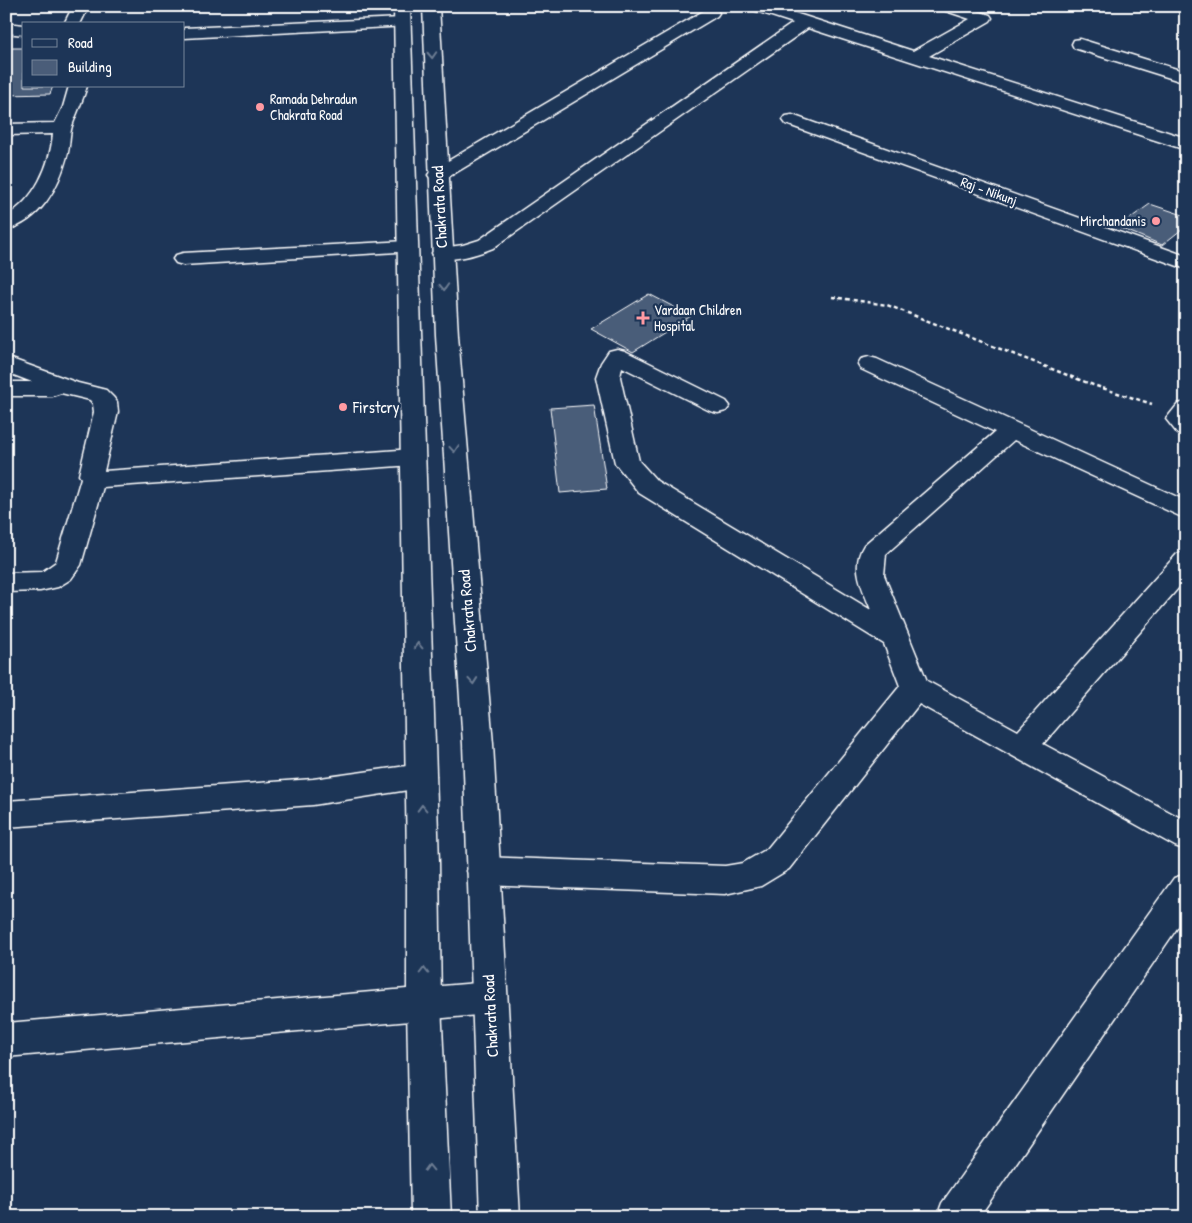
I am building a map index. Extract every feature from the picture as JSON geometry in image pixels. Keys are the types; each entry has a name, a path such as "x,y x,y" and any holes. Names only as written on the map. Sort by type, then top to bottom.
{"street":[{"path":"73,22 80,6"},
{"name":"Chakrata Road","path":"431,6 438,175 453,430 478,744 500,1217"},
{"path":"756,6 1186,144"},
{"path":"915,56 990,14 946,6"},
{"path":"438,175 711,13"},
{"path":"185,32 288,29 402,14"},
{"name":"Chakrata Road","path":"402,14 430,1217"},
{"path":"442,252 465,251 486,244 807,22"},
{"path":"6,28 22,30"},
{"path":"1080,44 1186,78"},
{"path":"6,224 18,218 34,205 55,171 63,140 62,128 72,107 77,88"},
{"name":"Raj - Nikunj","path":"792,120 1186,263"},
{"path":"6,130 62,128"},
{"path":"183,259 407,247"},
{"path":"718,406 617,356 612,363 608,377 627,463 648,487 898,640"},
{"path":"6,364 71,389 98,395 105,402 106,412 91,475 93,478 68,565 61,575 54,579 43,582 6,583"},
{"path":"869,364 1186,511"},
{"path":"6,388 71,389"},
{"path":"1011,430 873,551 871,575 898,640 915,688 1186,837"},
{"path":"93,478 122,478 413,458"},
{"path":"1022,747 1186,561"},
{"path":"483,871 725,880 750,876 778,858 915,688"},
{"path":"6,814 313,792 421,776"},
{"path":"956,1217 1186,888"},
{"path":"6,1040 490,998"}],"path":[{"path":"832,298 887,305 904,314 1092,385 1185,416"}],"building":[{"path":"12,48 22,48 22,88 52,88 50,94 6,95 6,60"},
{"name":"Mirchandanis","path":"1150,204 1186,216 1186,226 1162,245 1118,227"},
{"path":"649,294 691,316 633,352 591,329"},
{"path":"594,405 607,489 560,493 550,408"}],"place":[{"name":"Ramada Dehradun Chakrata Road","path":"260,107"},
{"name":"Mirchandanis","path":"1156,221"},
{"name":"Vardaan Children Hospital","path":"643,318"},
{"name":"Firstcry","path":"343,407"}]}
